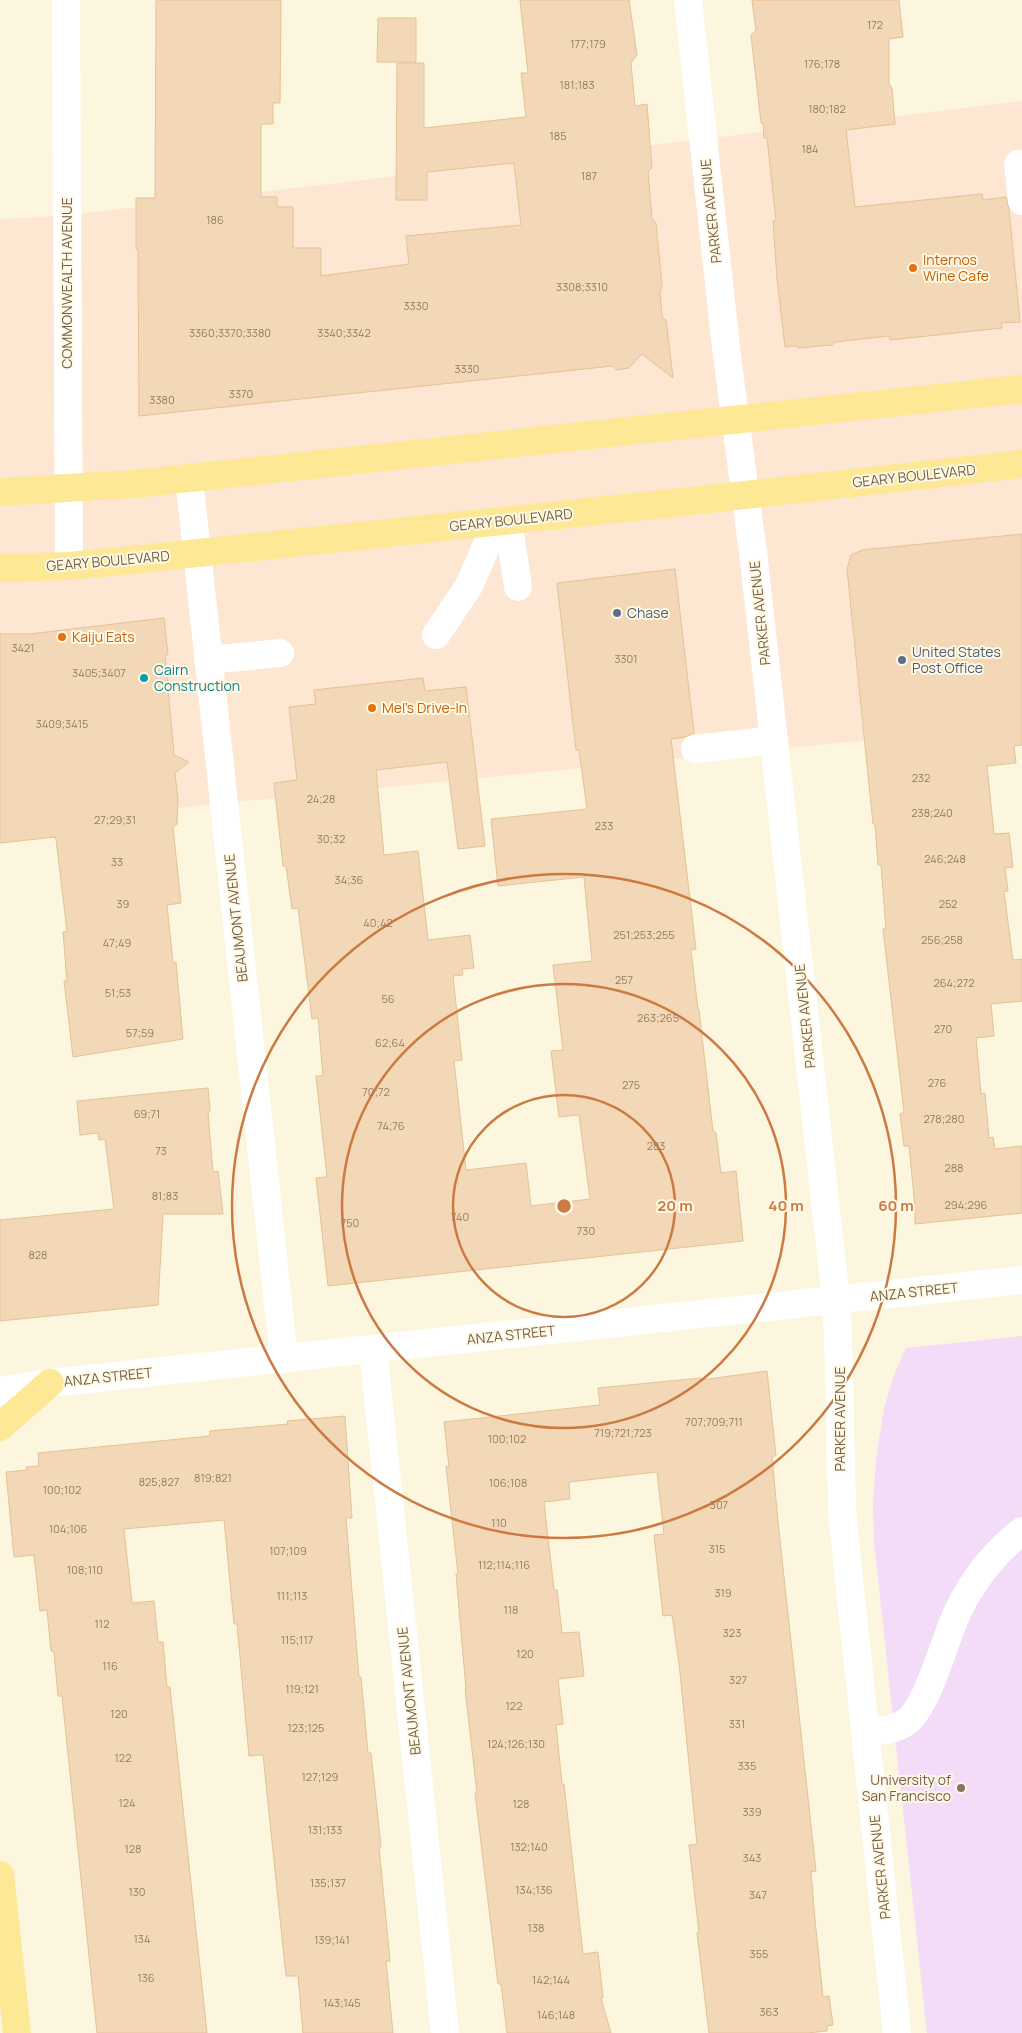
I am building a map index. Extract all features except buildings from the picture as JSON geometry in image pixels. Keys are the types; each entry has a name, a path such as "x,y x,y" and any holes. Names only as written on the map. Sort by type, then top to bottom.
{"main road":[{"path":"0,492 69,489 188,478 1022,389"},
{"name":"GEARY BOULEVARD","path":"0,568 69,566 197,553 1022,464"},
{"path":"0,1426 50,1384"},
{"path":"0,1875 17,2033"}],"street":[{"name":"COMMONWEALTH AVENUE","path":"66,0 69,566"},
{"name":"PARKER AVENUE","path":"688,0 727,356 774,740 836,1300 840,1355 843,1522 897,2033"},
{"path":"1018,164 1022,201"},
{"name":"BEAUMONT AVENUE","path":"188,478 284,1359"},
{"path":"502,520 518,587"},
{"path":"436,635 470,584 502,520"},
{"path":"208,660 280,653"},
{"path":"695,749 774,740"},
{"name":"ANZA STREET","path":"0,1391 372,1349 1022,1280"},
{"name":"BEAUMONT AVENUE","path":"372,1349 445,2033"},
{"path":"866,1732 893,1729 906,1723 917,1712 925,1697 958,1610 973,1584 990,1561 1022,1531"}],"shaded area":[{"path":"1022,101 1022,725 0,825 0,219 61,216"},
{"name":"University of San Francisco","path":"1022,1336 1022,2033 927,2033 874,1542 873,1504 876,1458 884,1408 894,1375 906,1348"}],"place":[{"name":"Internos Wine Cafe","path":"913,268"},
{"name":"Chase","path":"617,613"},
{"name":"Kaiju Eats","path":"62,637"},
{"name":"United States Post Office","path":"902,660"},
{"name":"Cairn Construction","path":"144,678"},
{"name":"Mel's Drive-In","path":"372,708"},
{"name":"University of San Francisco","path":"961,1788"}]}
